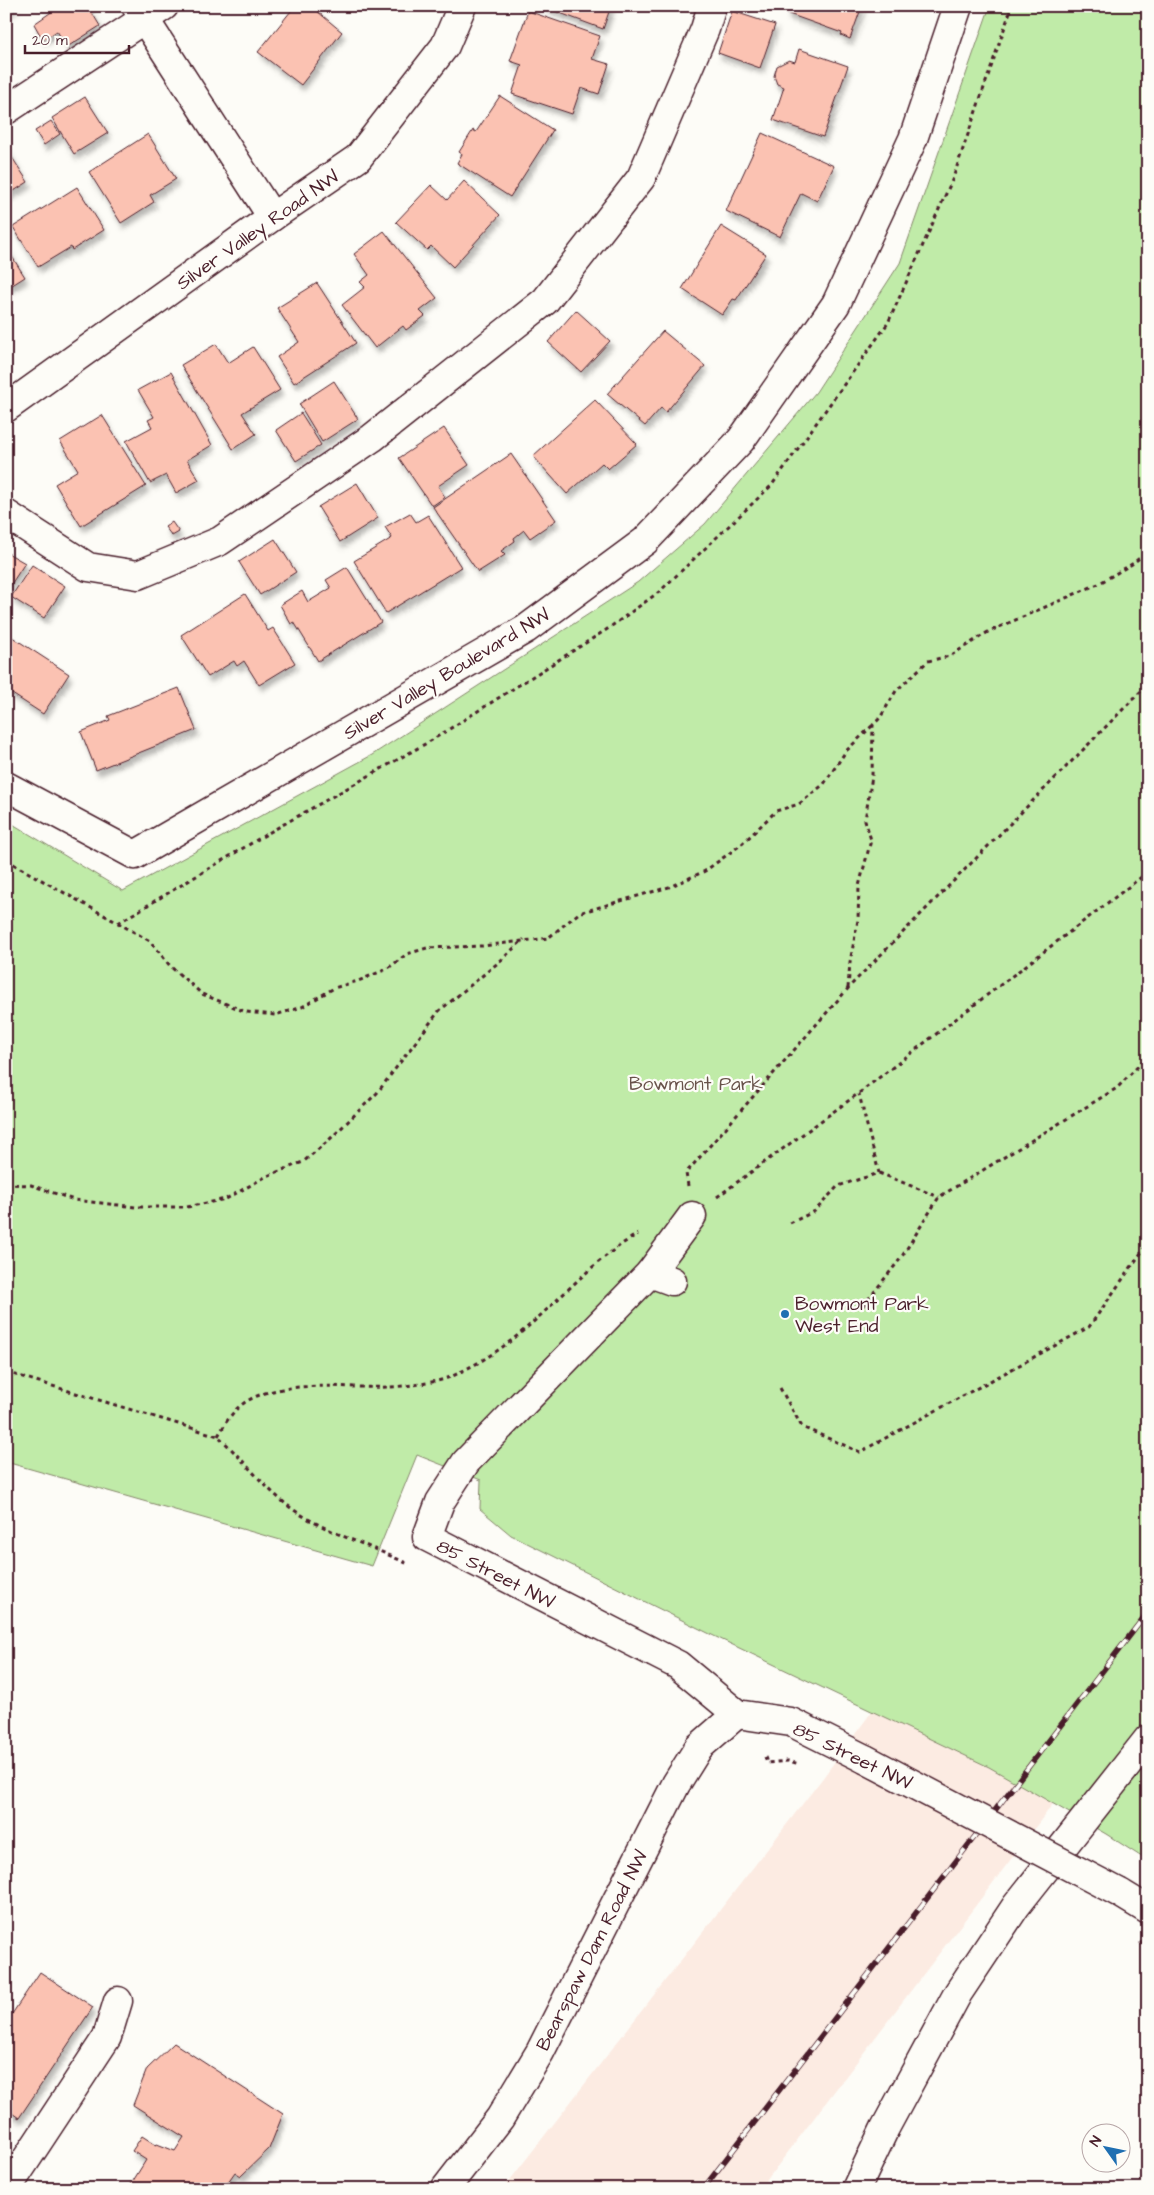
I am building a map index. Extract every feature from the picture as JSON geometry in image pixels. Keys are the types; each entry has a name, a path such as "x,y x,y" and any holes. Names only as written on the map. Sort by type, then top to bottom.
{"street":[{"name":"Silver Valley Road NW","path":"6,408 272,217 358,158 444,46 462,6"},
{"path":"6,514 88,567 138,575 220,541 372,438 545,301 641,178 705,29 712,6"},
{"name":"Silver Valley Boulevard NW","path":"6,786 136,855 526,629 645,541 741,440 836,304 913,139 958,6"},
{"path":"6,110 148,11 272,217"},
{"name":"85 Street NW","path":"692,1216 661,1277 466,1462 440,1502 427,1537 678,1665 737,1714 791,1722 1120,1893 1148,1910"},
{"name":"Bearspaw Dam Road NW","path":"445,2189 500,2118 540,2052 676,1784 699,1747 737,1714"},
{"path":"856,2189 884,2128 958,1993 1016,1906 1148,1739"},
{"path":"6,2173 14,2178 106,2037 118,2002"}],"path":[{"path":"6,860 150,941 171,967 202,994 246,1012 275,1015 302,1008 334,988 358,981 387,969 407,954 427,948 482,946 524,939 548,938 579,913 669,887 705,871 742,844 776,811 799,804 824,784 846,751 873,725 896,691 928,660 950,656 988,632 1098,584 1132,564 1148,551"},
{"path":"1148,684 848,988 686,1173 692,1216 859,1093 1148,872"},
{"path":"848,988 850,962 858,920 859,886 871,840 865,820 872,776 873,725"},
{"path":"6,1184 31,1185 74,1200 136,1207 187,1207 226,1199 267,1176 303,1162 328,1141 377,1093 439,1011 524,939"},
{"path":"863,1306 901,1258 939,1197 1117,1088 1148,1056"},
{"path":"859,1093 879,1173"},
{"path":"790,1223 815,1211 838,1186 879,1173 939,1197"},
{"path":"218,1436 227,1420 244,1403 285,1388 388,1387 418,1385 448,1378 487,1358 531,1324 615,1247 642,1231"},
{"path":"780,1388 802,1427 860,1452 1089,1328 1148,1243"},
{"path":"6,1372 218,1436 278,1498 293,1509 310,1519 408,1564"}],"shaded area":[{"path":"904,1668 1123,1712 760,2189 503,2189 822,1779"}],"green space":[{"name":"Bowmont Park","path":"990,6 1148,6 1148,1861 1106,1834 989,1767 714,1636 511,1535 480,1509 481,1480 417,1455 372,1566 6,1462 6,820 123,891 372,755 638,582 705,524 816,392 900,263"}],"building":[{"path":"6,6 16,6 6,12"},
{"path":"60,6 88,6 100,26 67,47 57,31 43,40 34,24"},
{"path":"295,6 311,6 342,32 301,85 258,52"},
{"path":"541,6 611,6 603,29"},
{"path":"788,6 862,6 850,39 841,35 842,33 786,13"},
{"path":"528,11 600,36 592,59 609,64 599,94 581,88 572,114 512,94 522,65 510,61"},
{"path":"732,11 775,25 760,68 718,53"},
{"path":"799,49 848,66 823,137 773,120 784,87 777,84 774,76 777,66 789,60 795,62"},
{"path":"500,96 553,130 510,197 457,163 462,154 459,152 473,130 476,132"},
{"path":"85,97 108,133 74,154 52,118"},
{"path":"51,121 60,134 44,145 35,131"},
{"path":"762,133 834,166 817,201 801,193 780,237 726,211"},
{"path":"148,134 176,179 150,195 154,202 121,223 89,172"},
{"path":"6,148 28,182 6,196"},
{"path":"464,181 500,215 453,267 431,246 427,250 396,222 431,185 447,200"},
{"path":"77,187 104,230 72,250 71,247 38,267 13,227"},
{"path":"721,226 766,254 736,300 733,299 722,315 682,289"},
{"path":"384,231 437,298 420,311 425,316 406,330 403,326 375,348 342,305 365,287 360,282 369,275 354,254"},
{"path":"6,247 25,277 6,289"},
{"path":"317,283 356,343 294,383 277,357 299,342 277,308"},
{"path":"576,310 610,341 581,372 548,342"},
{"path":"663,331 705,366 666,412 661,408 645,426 607,394"},
{"path":"216,344 228,363 253,347 280,390 242,413 256,434 233,449 181,365"},
{"path":"171,372 212,445 187,460 199,480 176,493 166,475 150,483 126,441 152,427 148,420 154,417 138,390"},
{"path":"334,381 358,419 322,442 299,404"},
{"path":"595,400 637,444 608,469 602,463 567,494 533,456"},
{"path":"301,413 321,445 296,461 276,430"},
{"path":"102,415 146,486 81,526 55,484 78,470 60,441"},
{"path":"444,428 469,465 438,486 445,497 432,506 399,458"},
{"path":"511,454 556,520 530,538 524,530 514,538 515,541 501,551 505,555 478,572 433,507"},
{"path":"357,483 378,518 340,542 318,507"},
{"path":"410,513 416,522 428,515 461,567 386,613 354,561 392,538 385,527"},
{"path":"172,522 179,532 172,536 165,527"},
{"path":"275,539 296,572 260,595 239,562"},
{"path":"6,552 25,563 6,592"},
{"path":"32,565 65,586 44,618 11,597"},
{"path":"347,567 381,622 318,661 294,622 291,624 280,605 302,591 308,602 331,588 326,580"},
{"path":"245,594 268,631 273,628 295,663 259,685 244,661 237,666 234,661 208,677 181,635"},
{"path":"6,633 69,674 43,714 6,690"},
{"path":"179,688 196,730 96,770 81,732 110,720 108,716"},
{"path":"40,1972 93,2007 19,2118 6,2109 6,2023"},
{"path":"174,2043 283,2114 269,2149 241,2176 235,2172 223,2189 209,2181 204,2189 128,2189 146,2160 132,2151 142,2136 156,2145 175,2151 184,2137 133,2105 147,2069"}],"railway":[{"path":"703,2189 1148,1612"}],"place":[{"name":"Bowmont Park West End","path":"785,1314"}]}
